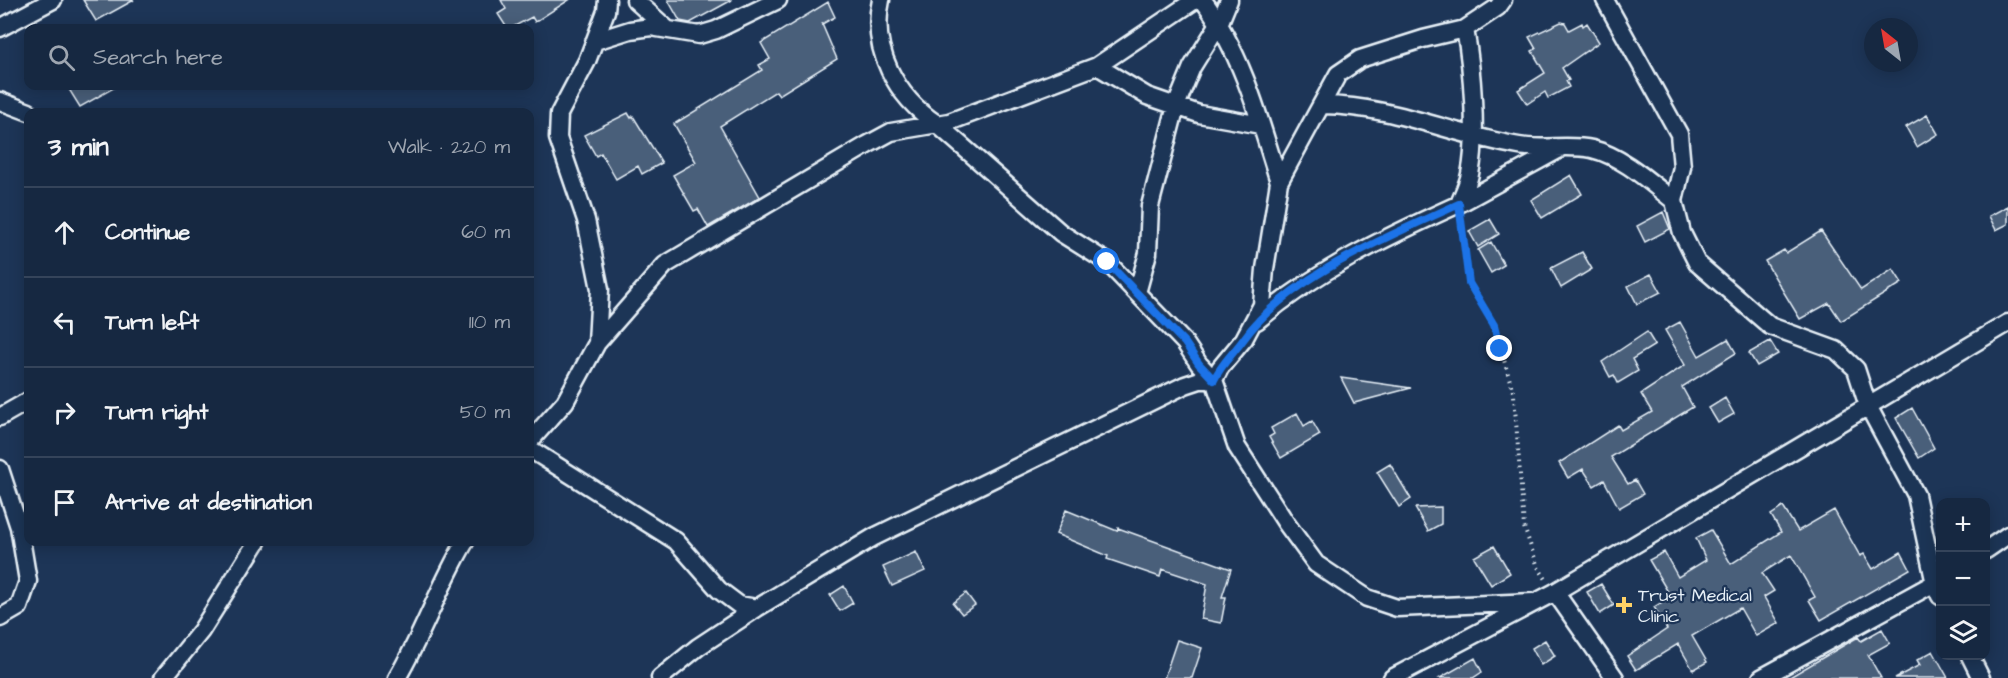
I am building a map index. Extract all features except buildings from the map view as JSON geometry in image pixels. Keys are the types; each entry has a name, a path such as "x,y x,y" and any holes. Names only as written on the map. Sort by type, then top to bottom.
{"street":[{"path":"2,31 53,0"},
{"path":"597,344 600,289 586,220 558,138 559,114 587,61 607,0"},
{"path":"635,0 667,30"},
{"path":"595,41 640,28 699,35 708,33 778,0"},
{"path":"881,0 877,25 878,39 893,81 919,112 937,124 1061,233 1107,262 1185,343 1199,364 1214,380 1237,447 1286,523 1317,564 1367,598 1397,608 1533,602"},
{"path":"534,437 565,402 597,344 665,265 891,132 949,122 1097,66 1195,0"},
{"path":"1203,0 1220,22 1261,125 1279,182"},
{"path":"1137,293 1148,253 1150,206 1176,106 1192,67 1220,22 1228,0"},
{"path":"1214,380 1262,305 1265,269 1279,182 1338,74 1360,59 1423,39 1465,29 1503,0"},
{"path":"1605,0 1679,134 1682,167 1674,201 1682,232 1697,263 1770,326 1836,350 1856,369 1868,406 1916,495 1936,575"},
{"path":"1459,204 1470,174 1473,137 1469,50 1465,29"},
{"path":"1097,66 1147,96 1199,114 1261,125"},
{"path":"0,100 24,110"},
{"path":"1322,105 1376,108 1473,137 1521,146 1592,149 1607,155 1674,201"},
{"path":"1251,325 1282,300 1355,252 1459,204 1560,149"},
{"path":"1392,678 1555,592 2008,323"},
{"path":"660,678 698,647 757,608 874,537 1185,386 1200,380 1214,380"},
{"path":"0,417 24,403"},
{"path":"534,452 676,541 719,590 740,605 757,608"},
{"path":"0,469 24,526"},
{"path":"1990,547 2008,535"},
{"path":"0,618 19,607 28,581 25,546"},
{"path":"164,678 201,631 254,546"},
{"path":"397,678 414,649 445,574 462,546"},
{"path":"1761,678 1936,589"},
{"path":"1555,592 1615,678"},
{"path":"1972,660 1981,678"}],"path":[{"path":"1459,204 1469,283 1494,325 1514,395 1524,526 1538,567 1555,592"}],"place":[{"name":"Trust Medical Clinic","path":"1624,605"}],"route":[{"path":"1107,262 1185,343 1199,364 1214,380 1220,368 1244,339 1251,325 1282,300 1355,252 1459,204 1469,283 1494,325 1500,349"}]}
